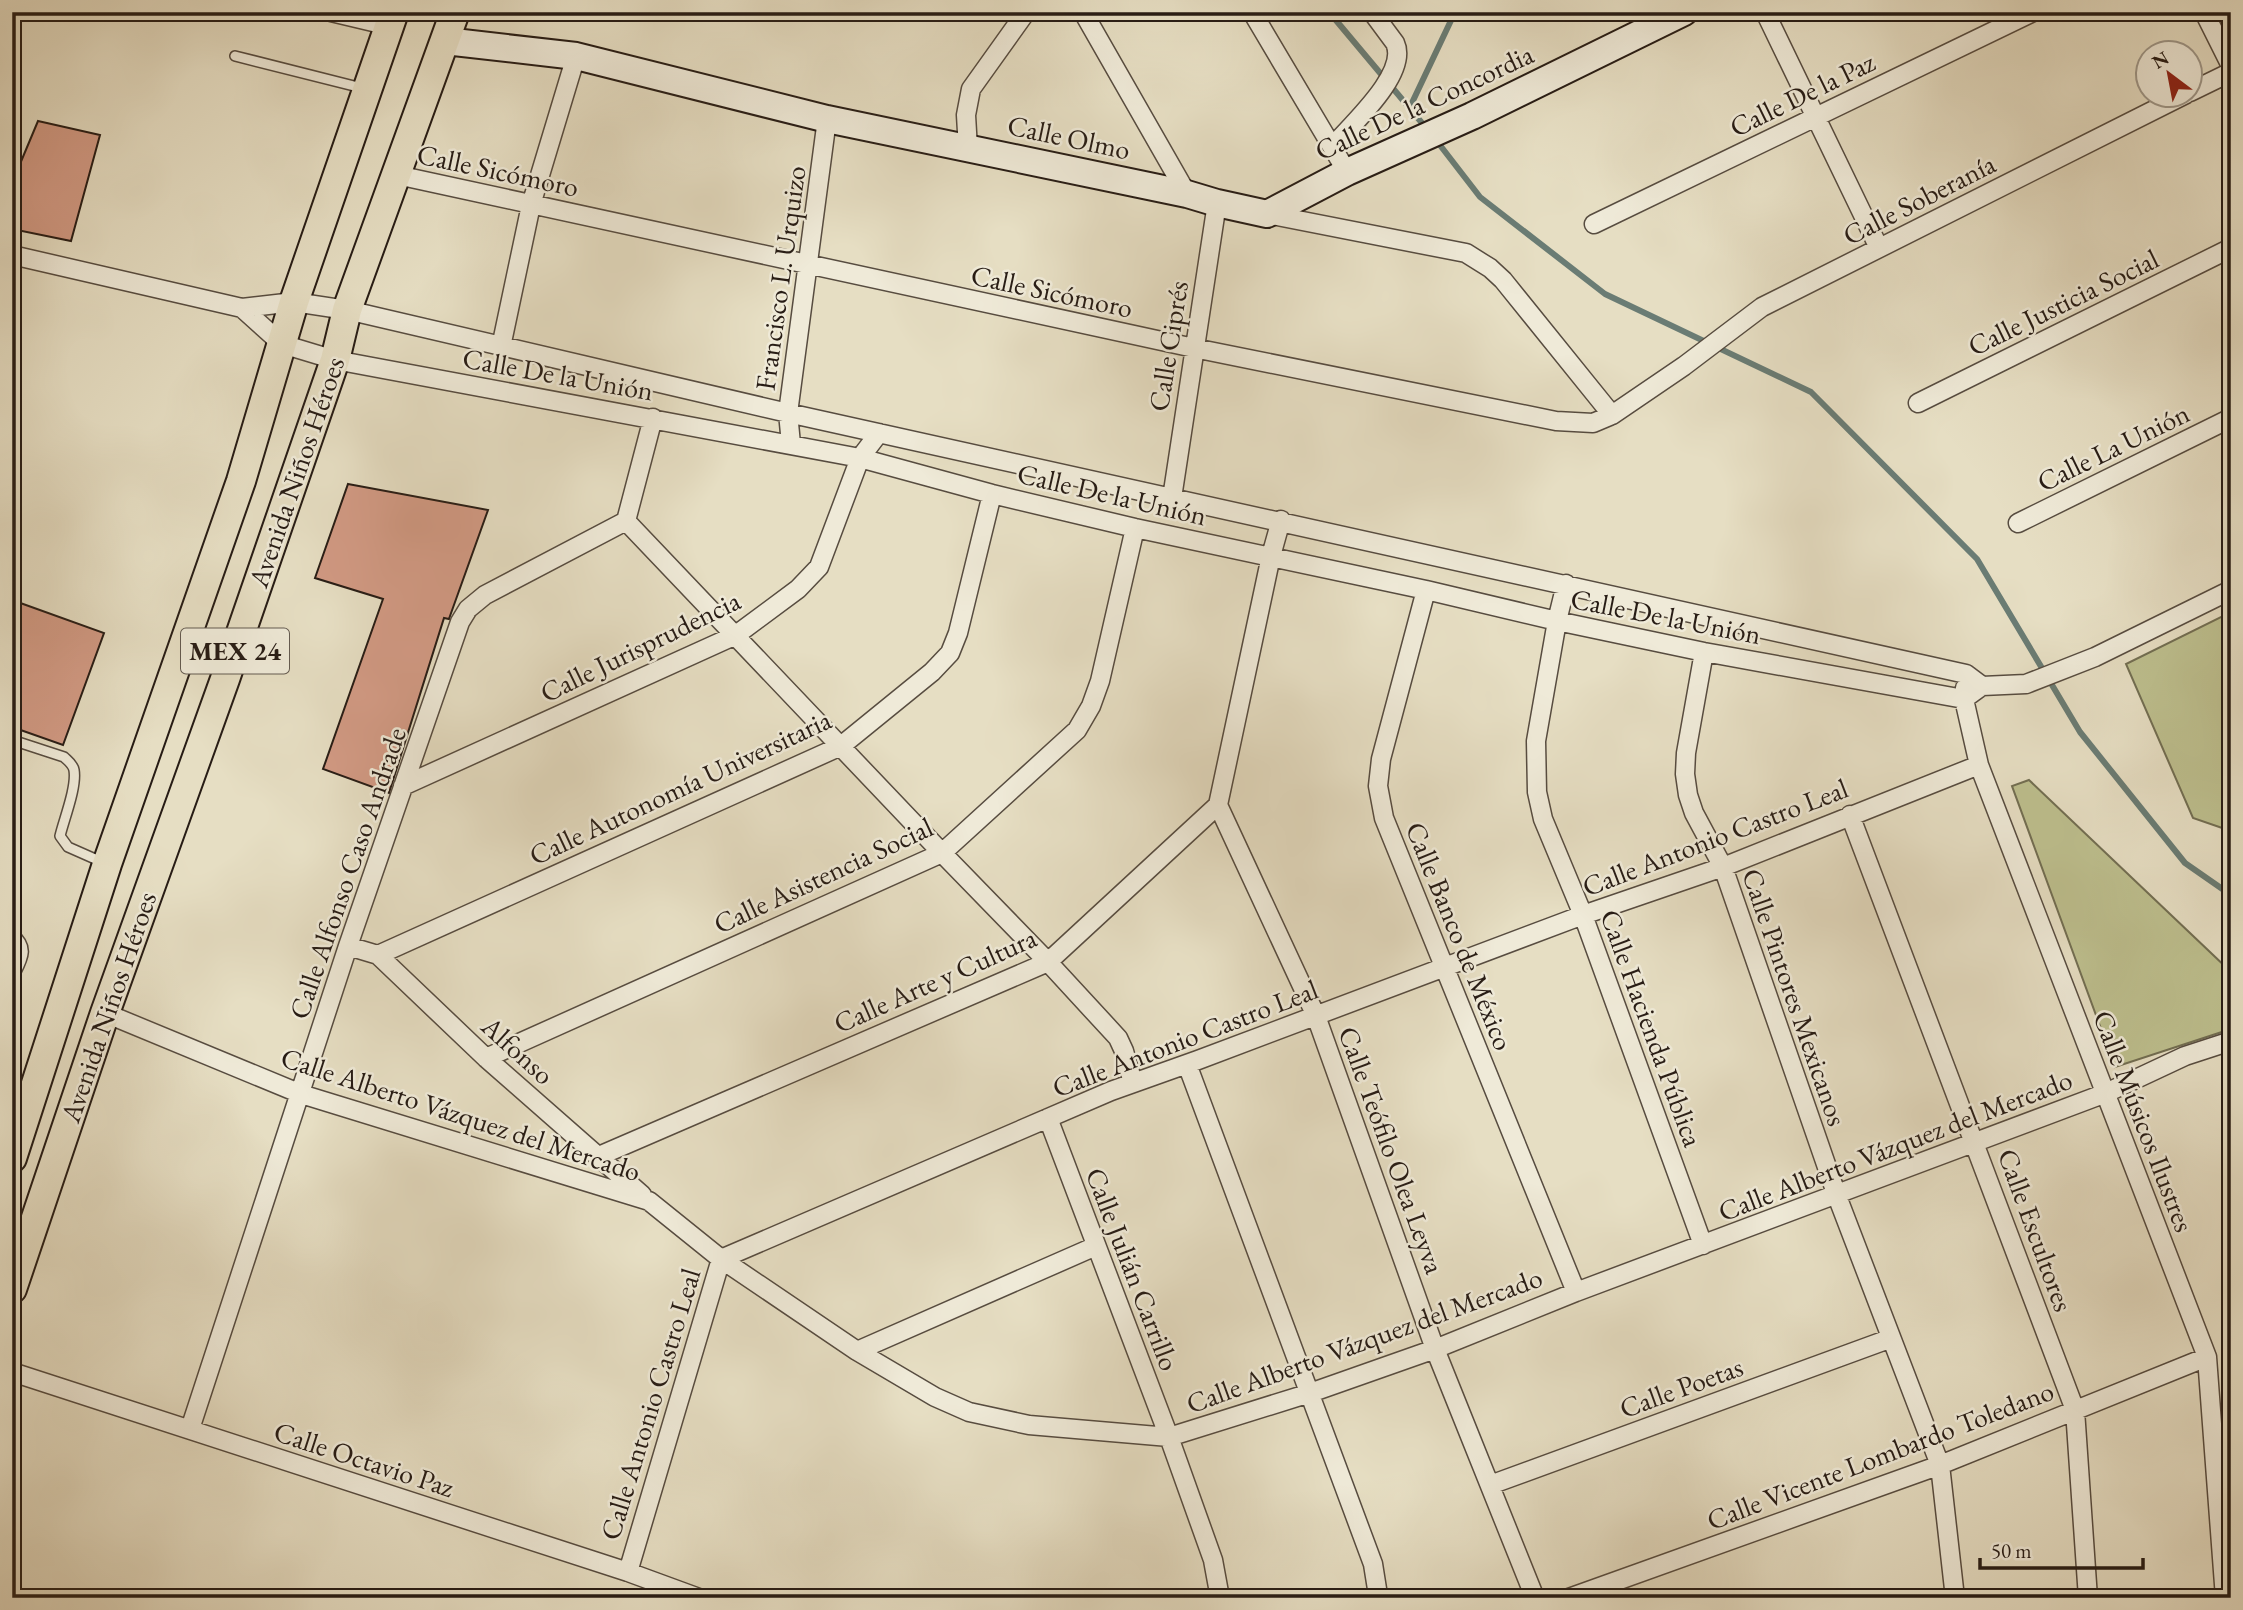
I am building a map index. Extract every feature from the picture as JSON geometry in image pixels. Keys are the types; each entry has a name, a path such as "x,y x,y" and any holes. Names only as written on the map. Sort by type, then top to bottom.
{"main road":[{"name":"Avenida Niños Héroes","path":"12,1289 104,1013 225,679 335,359 347,310 455,12"},
{"name":"Avenida Niños Héroes","path":"12,1158 107,864 241,481 294,302 392,19"},
{"path":"12,1164 50,1177"}],"street":[{"path":"331,12 392,19"},
{"path":"968,149 966,115 971,89 1026,12"},
{"path":"1083,12 1187,194"},
{"path":"1252,12 1347,172"},
{"path":"1333,146 1388,82 1398,62 1398,48 1372,12"},
{"name":"Calle De la Concordia","path":"1266,214 1347,172 1472,116 1684,12"},
{"path":"1765,12 1879,248"},
{"name":"Calle De la Paz","path":"1594,224 2033,12"},
{"path":"2204,12 2231,66"},
{"name":"Calle Olmo","path":"445,41 576,56 827,119 1187,194 1266,214 1466,253 1481,261 1503,280 1612,415"},
{"path":"501,347 531,205 576,56"},
{"name":"Calle Soberanía","path":"2204,85 2231,72"},
{"name":"Calle Soberanía","path":"1684,366 1762,307 2158,108"},
{"name":"Francisco L. Urquizo","path":"791,444 788,412 827,119"},
{"name":"Calle Sicómoro","path":"397,175 1194,348 1556,421 1593,423 1612,415 1684,366"},
{"name":"Calle Ciprés","path":"1172,498 1217,203"},
{"name":"Calle Justicia Social","path":"1918,403 2231,248"},
{"name":"Calle De la Unión","path":"12,255 242,308 294,302 347,310 879,433 1966,674 1982,686"},
{"name":"Calle De la Unión","path":"242,308 282,344 335,359 860,458 992,494 1135,528 1558,621 1704,652 1964,699"},
{"path":"653,418 626,521 1118,1038 1133,1083"},
{"name":"Calle La Unión","path":"2018,523 2231,418"},
{"name":"Calle Jurisprudencia","path":"403,786 736,635 798,589 819,568 860,458 879,433"},
{"name":"Calle Autonomía Universitaria","path":"378,955 841,746 950,653 958,633 992,494"},
{"path":"1218,805 1281,520"},
{"name":"Calle Alfonso Caso Andrade","path":"190,1429 348,946 460,622 468,609 485,595 626,521"},
{"name":"Calle Asistencia Social","path":"485,1058 942,853 1077,730 1091,706 1100,681 1135,528"},
{"name":"Calle Hacienda Pública","path":"1566,584 1536,741 1537,792 1543,819 1583,915 1703,1245"},
{"name":"Calle Banco de México","path":"1426,590 1381,759 1378,786 1384,818 1576,1292"},
{"path":"1964,699 1982,686 2026,684 2095,657 2231,590"},
{"name":"Calle Pintores Mexicanos","path":"1704,652 1686,753 1685,774 1694,813 1723,867 1837,1196 1889,1339 1940,1465 1955,1598"},
{"name":"Calle Músicos Ilustres","path":"1966,674 1964,699 1979,765 2207,1357 2225,1598"},
{"name":"Calle Antonio Castro Leal","path":"628,1572 721,1259 1133,1083 1583,915 1723,867 1979,765"},
{"name":"Calle Arte y Cultura","path":"598,1156 1048,962 1218,805"},
{"name":"Calle Teófilo Olea Leyva","path":"1218,805 1316,1016 1436,1349 1535,1598"},
{"name":"Calle Escultores","path":"1850,815 2075,1410 2088,1598"},
{"name":"Alfonso","path":"348,946 378,955 485,1058 649,1201"},
{"name":"Calle Alberto Vázquez del Mercado","path":"104,1013 300,1094 649,1201 721,1259 857,1351 936,1397 969,1412 1028,1425 1169,1437 1436,1349 1576,1292 2106,1093 2185,1056 2231,1041"},
{"path":"1187,1064 1373,1564 1376,1598"},
{"name":"Calle Julián Carrillo","path":"1048,1118 1169,1437 1213,1560 1220,1598"},
{"path":"857,1351 1096,1247"},
{"name":"Calle Poetas","path":"1490,1485 1889,1339"},
{"name":"Calle Vicente Lombardo Toledano","path":"1569,1598 1940,1465 2207,1357"},
{"name":"Calle Octavio Paz","path":"12,1372 628,1572 699,1598"}],"lane":[{"path":"235,56 367,89"},
{"path":"12,740 64,757 71,763 74,783 60,836 68,847 107,864"},
{"path":"12,933 24,946 12,980"}],"green space":[{"path":"2231,612 2231,831 2193,818 2126,664"},
{"path":"2029,780 2231,972 2231,1029 2115,1067 2012,786"}],"building":[{"path":"38,121 100,135 71,241 12,229 12,183"},
{"path":"348,484 488,510 449,619 444,618 389,793 323,769 383,599 315,578"},
{"path":"12,600 104,633 63,745 12,727"}],"waterway":[{"path":"725,12 805,17 837,12"},
{"path":"1329,12 1427,129"},
{"path":"1410,107 1455,12"},
{"path":"1436,140 1480,197 1605,294 1811,392 1977,559 2080,732 2185,863 2231,895"}]}
